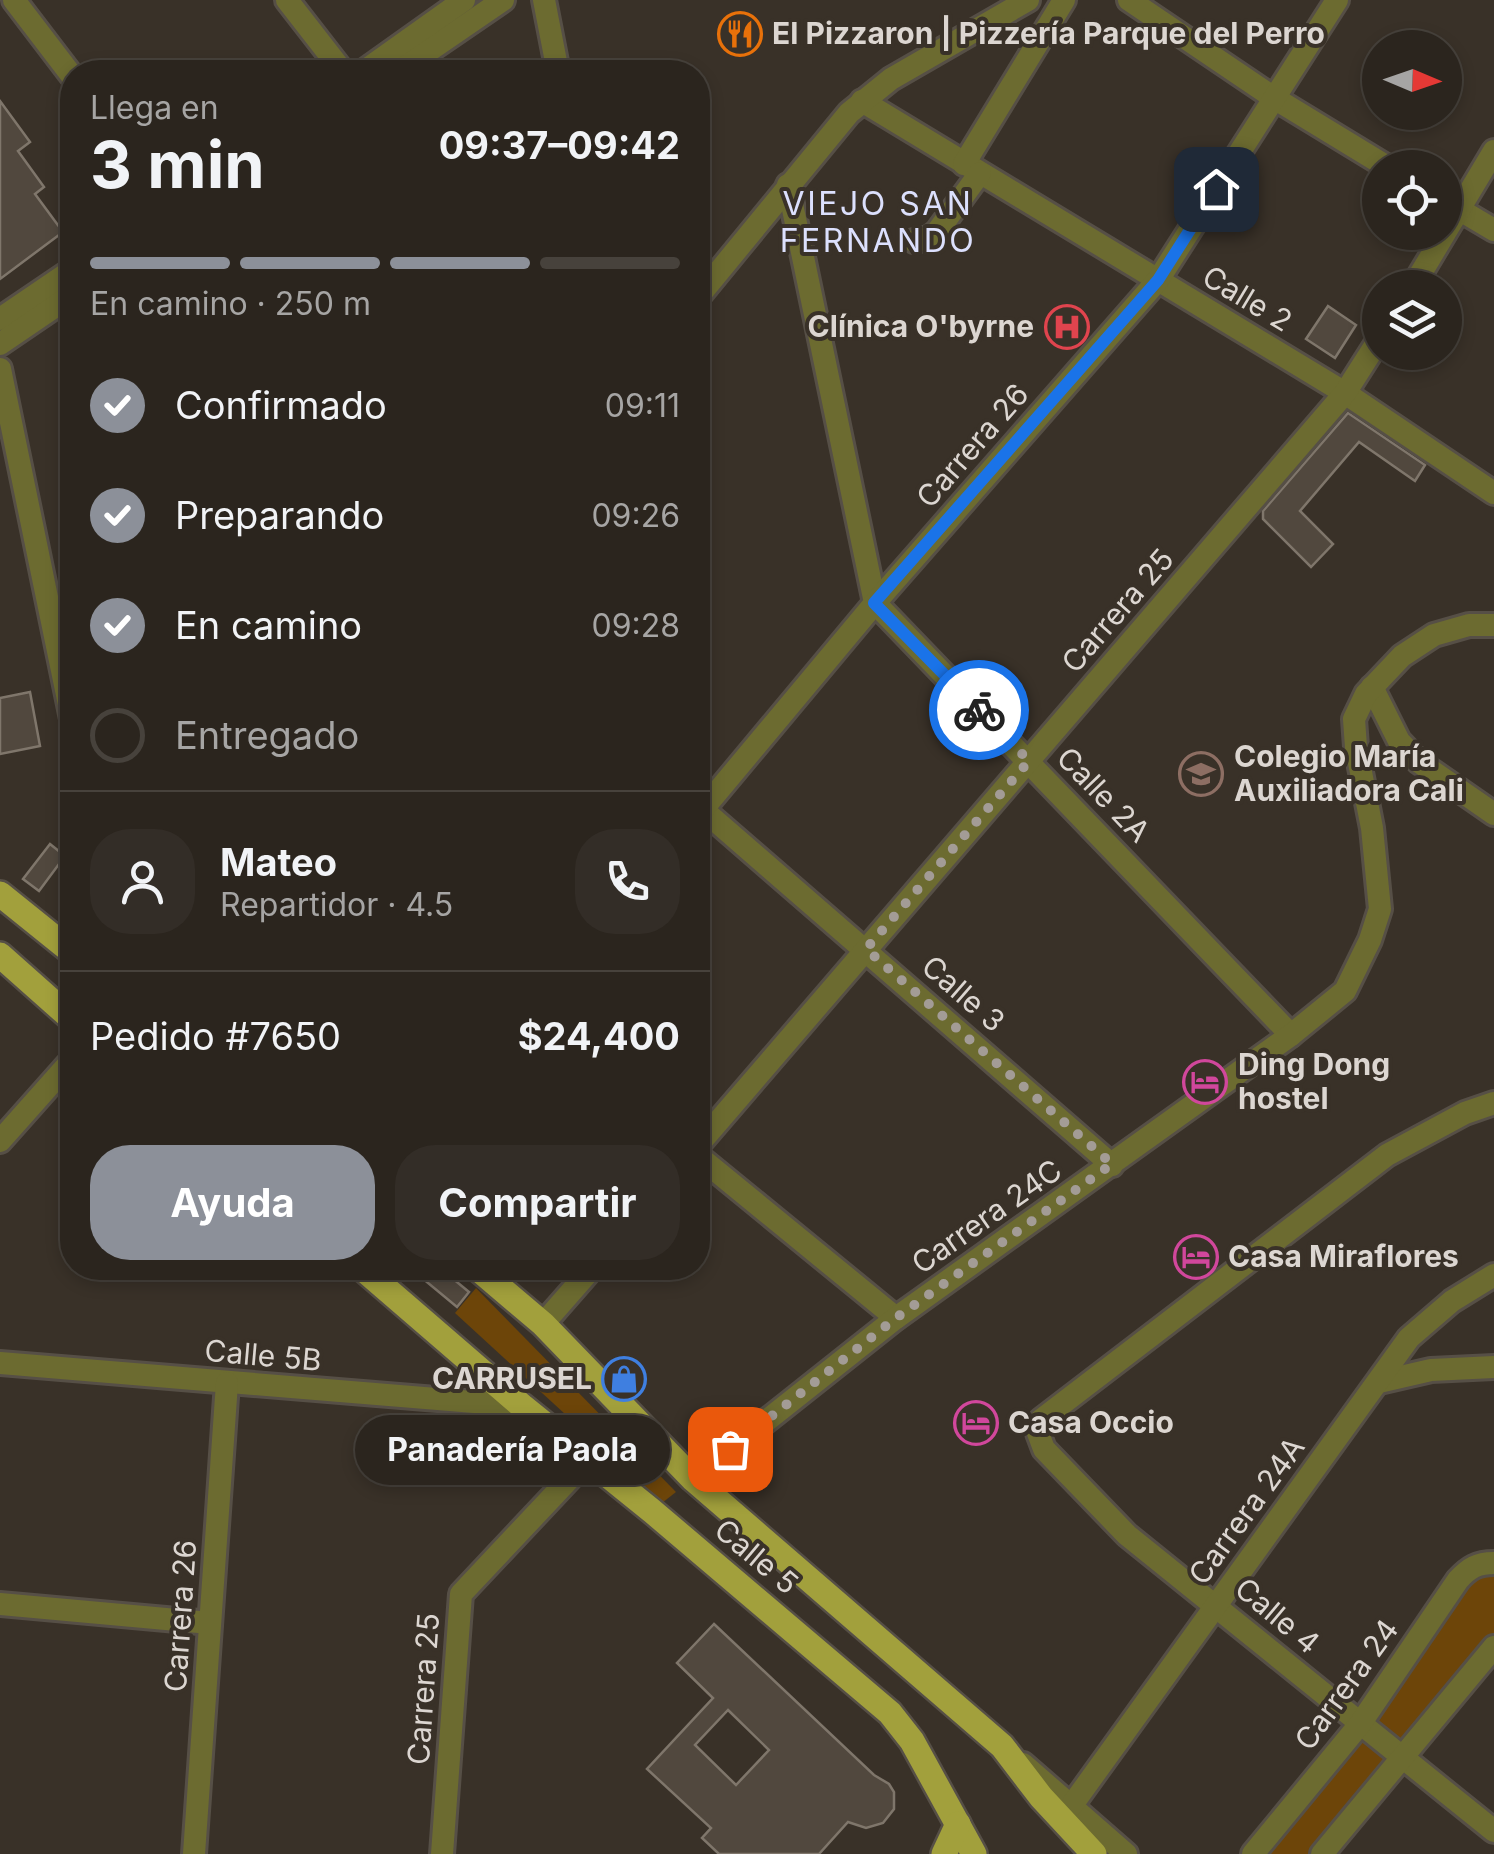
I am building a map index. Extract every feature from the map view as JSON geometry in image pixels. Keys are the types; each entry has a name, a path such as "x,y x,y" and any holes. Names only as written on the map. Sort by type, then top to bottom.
{"main road":[{"path":"0,894 60,942"},
{"path":"0,955 60,1008"},
{"name":"Calle 5","path":"376,1280 890,1713 912,1740 974,1854"},
{"name":"Calle 5","path":"491,1280 544,1324 693,1479 1002,1746 1041,1797 1094,1854"},
{"path":"944,1854 958,1824"}],"street":[{"path":"14,0 60,60"},
{"path":"287,0 334,60"},
{"path":"380,60 464,0"},
{"path":"416,60 503,0"},
{"path":"544,0 556,60"},
{"path":"710,282 788,185 862,102 891,79 1028,0"},
{"path":"914,241 937,232 1064,0"},
{"path":"1129,0 1274,98 1362,152"},
{"name":"Carrera 26","path":"710,799 874,603 1158,280 1337,0"},
{"name":"Calle 2","path":"862,102 1345,393 1494,494"},
{"path":"1462,194 1494,151"},
{"path":"788,185 874,603"},
{"path":"1462,211 1494,230"},
{"path":"0,319 60,278"},
{"path":"0,344 60,302"},
{"name":"Carrera 25","path":"710,1131 1345,393 1362,366"},
{"path":"0,369 60,660"},
{"name":"Calle 2A","path":"874,603 1291,1036"},
{"path":"1494,625 1469,625 1434,635 1402,656 1372,687 1399,741 1419,762 1494,814"},
{"name":"Carrera 24C","path":"693,1479 896,1318 1291,1036 1345,990 1370,940 1380,909 1372,828 1354,719 1372,687"},
{"name":"Calle 3","path":"710,821 866,949 1112,1164"},
{"path":"0,1140 60,1073"},
{"name":"Calle 4","path":"1493,1100 1386,1155 1041,1420 1038,1433 1044,1449 1126,1535 1494,1831"},
{"path":"710,1166 896,1318"},
{"name":"Carrera 24A","path":"1072,1806 1409,1338 1452,1301 1494,1274"},
{"path":"544,1324 582,1280"},
{"name":"Calle 5B","path":"0,1363 522,1406"},
{"path":"1379,1382 1431,1370 1494,1367"},
{"name":"Carrera 26","path":"194,1854 227,1383"},
{"name":"Carrera 25","path":"442,1854 460,1594 588,1459"},
{"name":"Carrera 24","path":"1253,1854 1360,1724 1458,1580 1468,1569 1494,1563"},
{"path":"0,1604 210,1622"},
{"path":"1322,1854 1494,1647"},
{"name":"Calle 5","path":"1002,1746 1126,1854"}],"shaded area":[{"path":"476,1288 676,1492 662,1503 455,1313"},
{"path":"1494,1563 1494,1647 1322,1854 1253,1854 1458,1580"}],"building":[{"path":"0,101 30,142 18,151 44,187 35,194 60,228 60,234 0,279"},
{"path":"1328,306 1356,325 1335,358 1306,339"},
{"path":"1348,413 1425,465 1415,481 1359,442 1300,511 1333,544 1311,567 1263,519 1263,511"},
{"path":"30,692 40,746 0,754 0,698"},
{"path":"50,844 60,852 60,863 39,891 23,879"},
{"path":"424,1280 454,1280 469,1292 457,1307"},
{"path":"714,1624 874,1775 889,1784 894,1792 894,1809 883,1823 866,1828 848,1822 819,1854 719,1854 702,1838 711,1828 647,1769 713,1698 677,1663","holes":["728,1710 769,1750 736,1785 695,1745"]}],"way so far":[{"path":"730,1449 896,1318 1112,1164 866,949 1029,761 979,710"}],"place":[{"name":"El Pizzaron | Pizzería Parque del Perro","path":"740,34"},
{"name":"Clínica O'byrne","path":"1067,327"},
{"name":"Colegio María Auxiliadora Cali","path":"1201,774"},
{"name":"Ding Dong hostel","path":"1205,1082"},
{"name":"Casa Miraflores","path":"1196,1257"},
{"name":"CARRUSEL","path":"624,1379"},
{"name":"Casa Occio","path":"976,1423"},
{"name":"Panadería Paola","path":"730,1449"}],"district":[{"name":"VIEJO SAN FERNANDO","path":"878,222"}],"route":[{"path":"979,710 874,603 1158,280 1216,189"}]}
